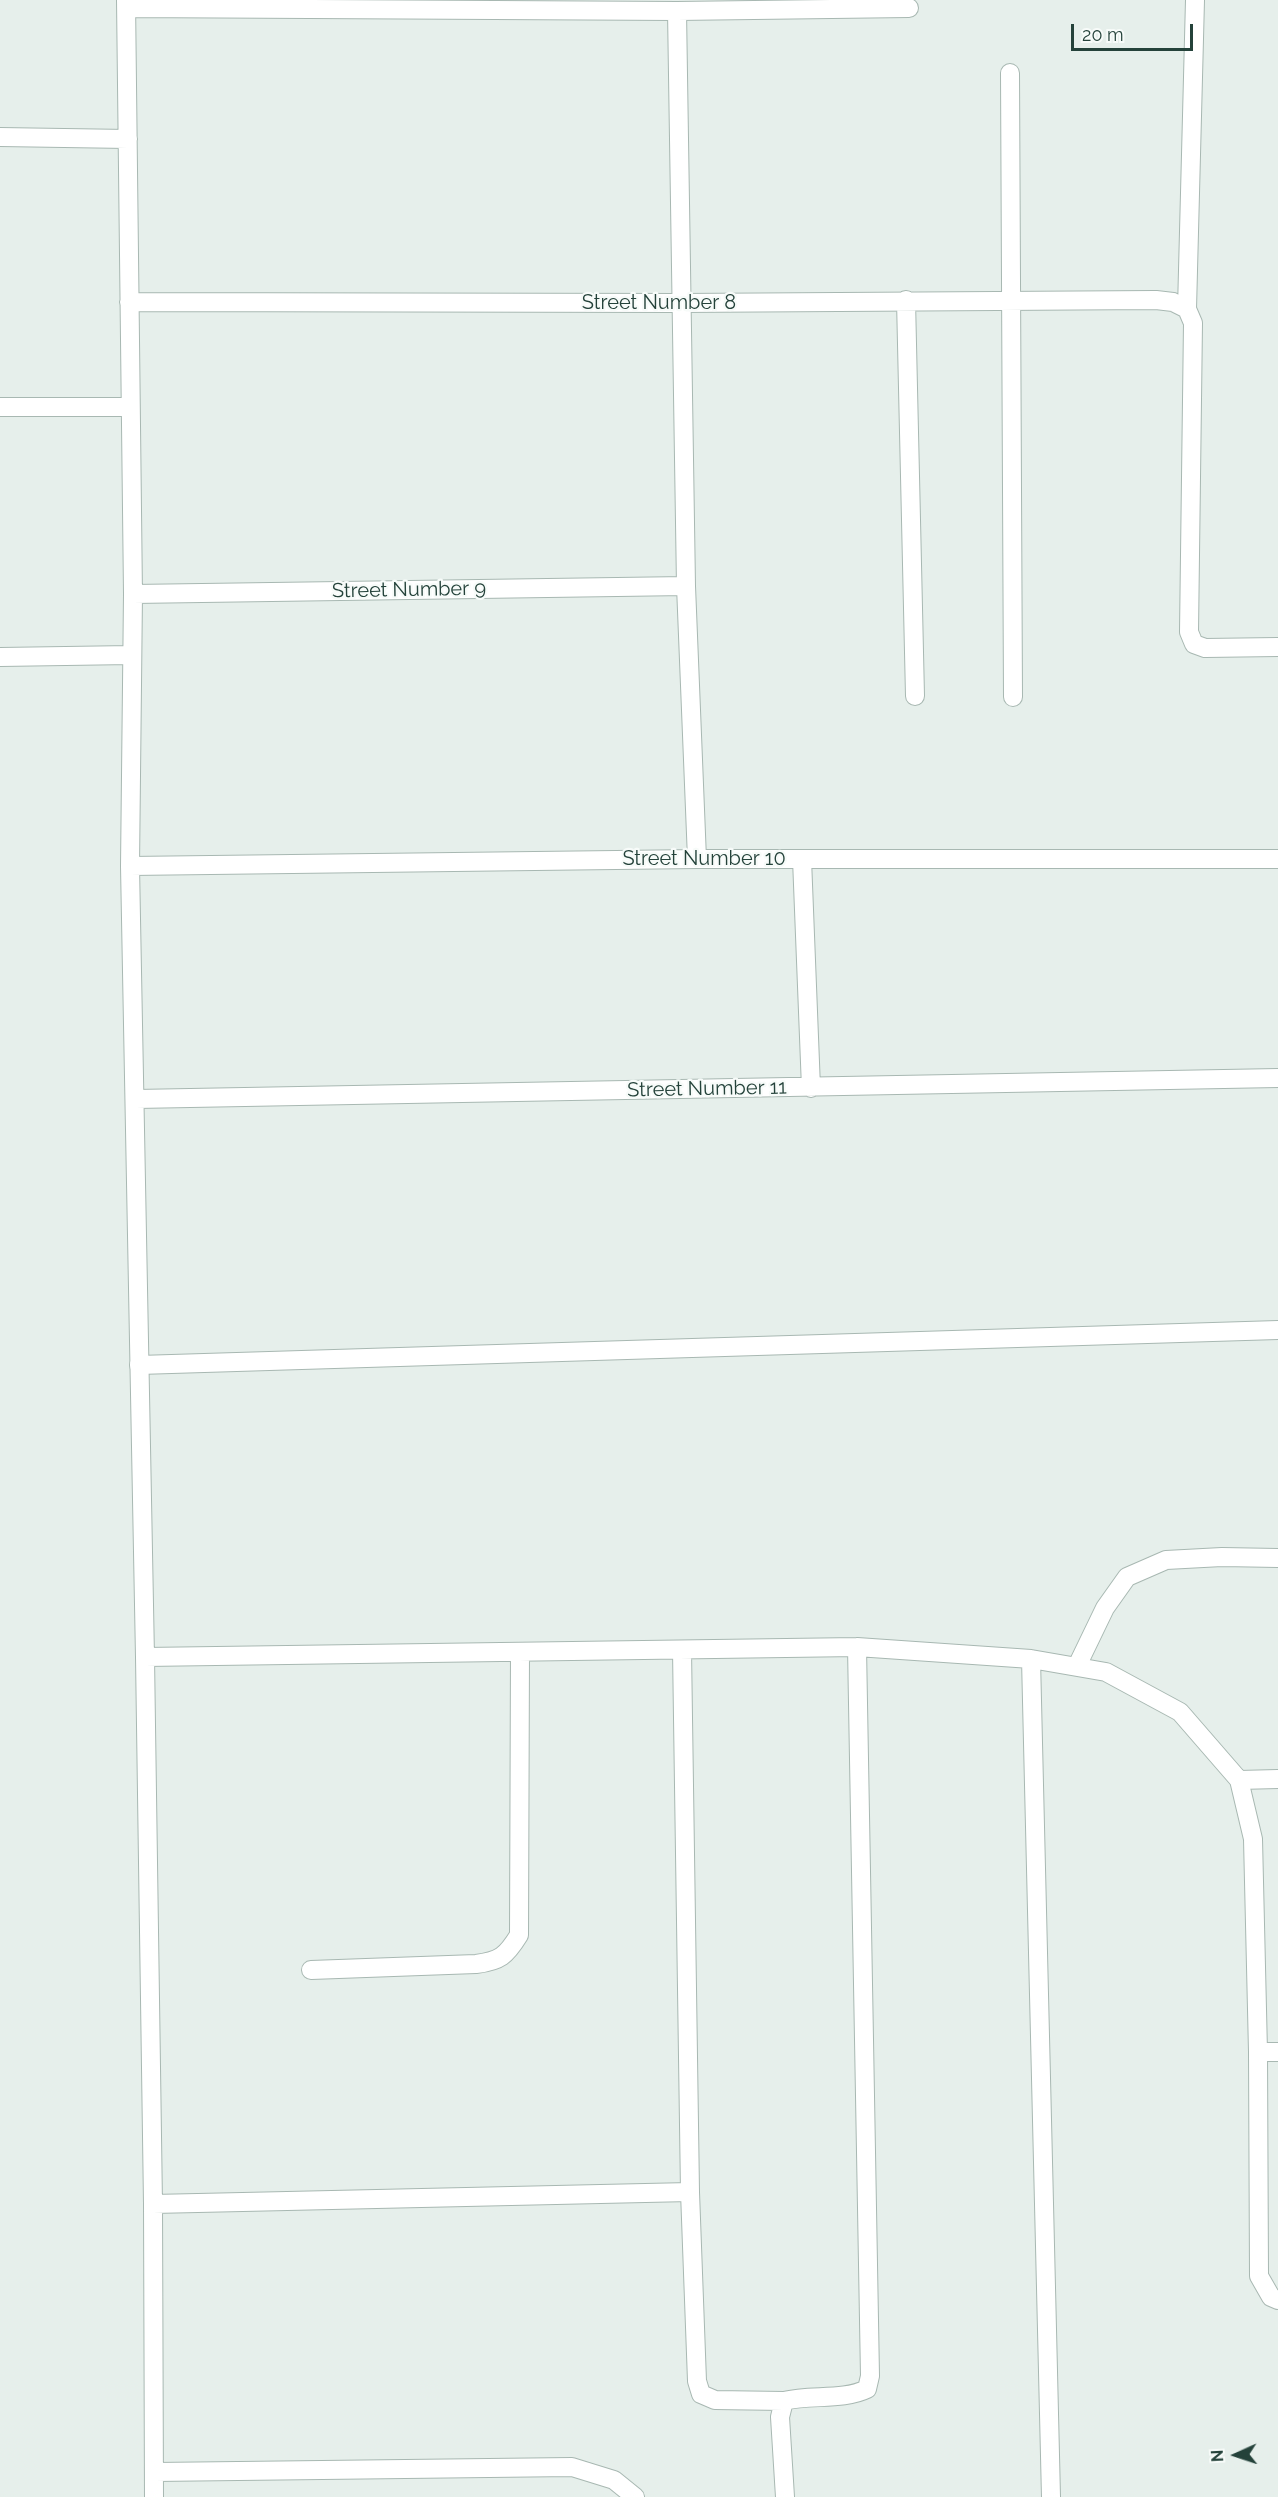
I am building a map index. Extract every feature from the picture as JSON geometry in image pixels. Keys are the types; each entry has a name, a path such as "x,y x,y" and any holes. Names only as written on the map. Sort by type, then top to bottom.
{"street":[{"path":"1195,0 1187,309 1193,323 1189,632 1194,644 1205,648 1278,647"},
{"path":"154,2497 153,2204 145,1657 130,866 133,594 129,408 127,4 677,10 909,8"},
{"path":"677,10 686,586 697,859"},
{"path":"1011,74 1013,697"},
{"path":"0,137 128,138"},
{"path":"906,300 915,696"},
{"name":"Street Number 8","path":"129,302 680,303 1156,300 1173,302 1187,309"},
{"path":"0,407 129,408"},
{"name":"Street Number 9","path":"133,594 686,586"},
{"path":"0,657 131,655"},
{"name":"Street Number 10","path":"130,866 697,859 1278,859"},
{"path":"802,859 811,1088"},
{"name":"Street Number 11","path":"136,1099 1278,1078"},
{"path":"139,1365 1278,1330"},
{"path":"1077,1666 1105,1608 1127,1577 1166,1560 1222,1557 1278,1558"},
{"path":"145,1657 856,1647 1031,1659 1077,1666 1106,1672 1180,1712 1239,1780 1253,1839 1258,2052 1259,2276 1271,2296 1278,2300"},
{"path":"682,1650 690,2192 697,2381 701,2394 715,2400 784,2401 800,2397 854,2395 867,2389 870,2376 856,1647"},
{"path":"311,1970 476,1964 494,1962 508,1952 519,1935 520,1652"},
{"path":"1031,1659 1051,2497"},
{"path":"1239,1780 1278,1779"},
{"path":"1258,2052 1278,2052"},
{"path":"153,2204 690,2192"},
{"path":"784,2401 780,2417 785,2497"},
{"path":"155,2472 572,2467 614,2480 635,2497"}]}
